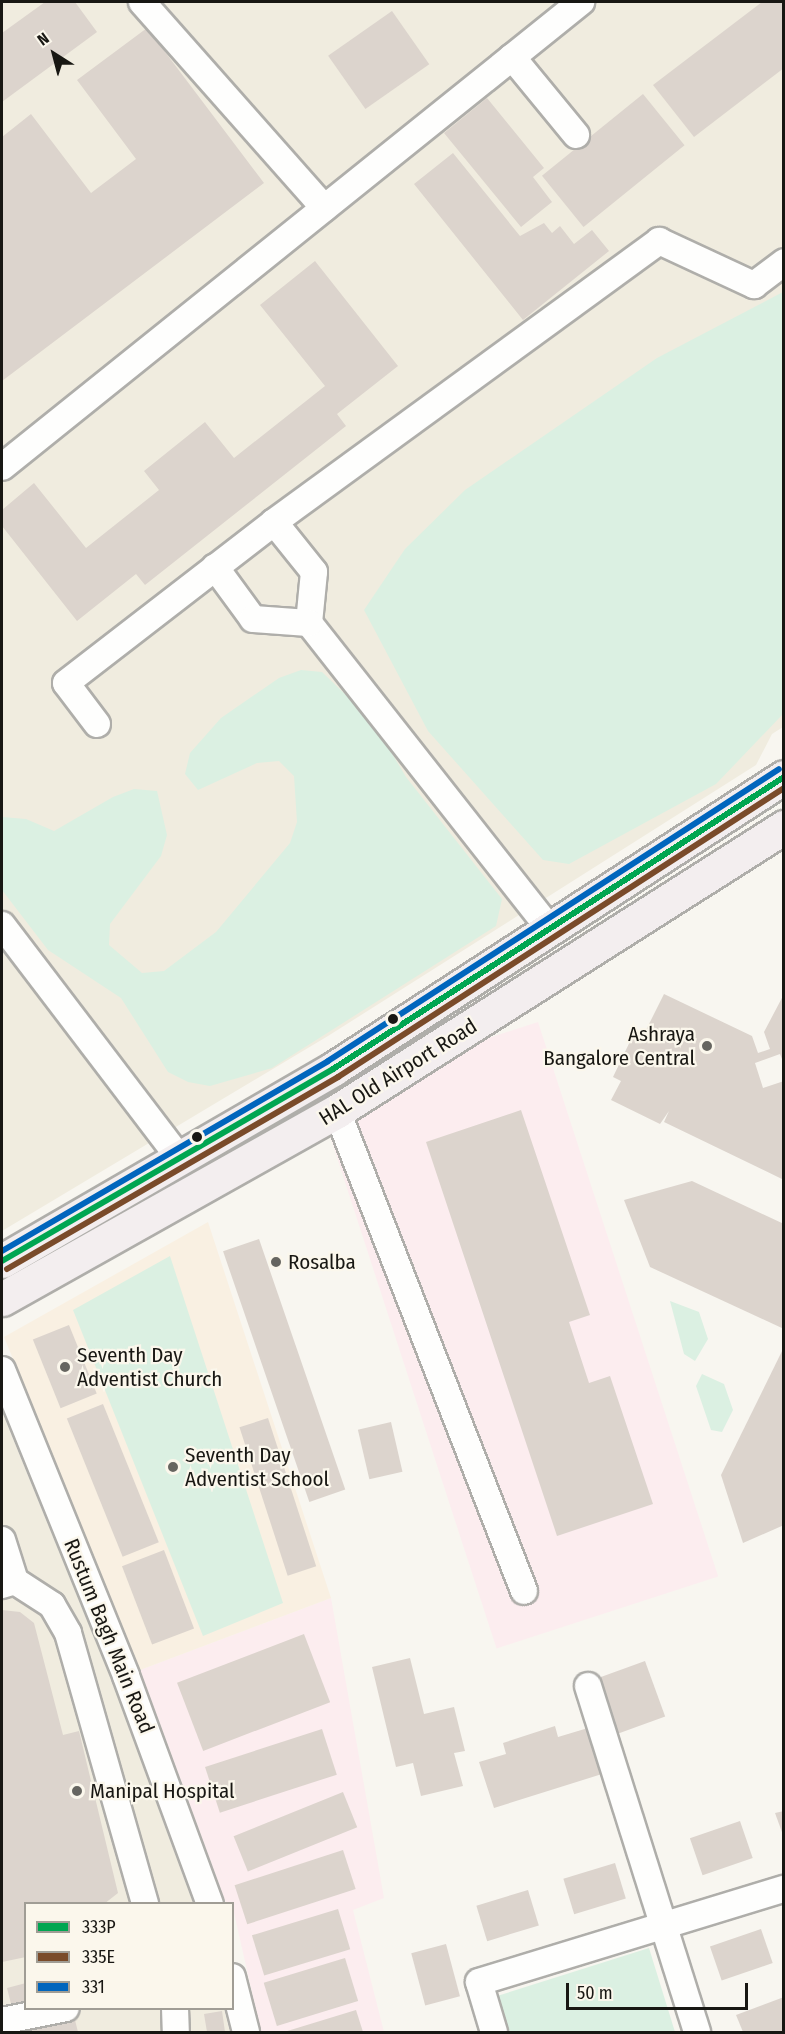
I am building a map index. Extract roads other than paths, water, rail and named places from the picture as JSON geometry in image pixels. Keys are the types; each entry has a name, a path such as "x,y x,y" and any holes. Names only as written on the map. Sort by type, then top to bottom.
{"main road":[{"name":"HAL Old Airport Road","path":"2,1261 180,1160 333,1069 783,777"},
{"name":"HAL Old Airport Road","path":"2,1299 337,1111 783,827"}],"street":[{"path":"142,2 324,208"},
{"path":"2,467 581,2"},
{"path":"512,57 576,135"},
{"path":"97,724 66,683 274,522 659,241 754,285 783,262"},
{"path":"274,522 314,572 309,623 549,928"},
{"path":"215,567 254,619 309,623"},
{"path":"2,925 180,1160"},
{"path":"337,1111 524,1591"},
{"name":"Rustum Bagh Main Road","path":"2,1370 126,1676 209,1902"},
{"path":"2,1540 8,1583 52,1605 68,1633 144,1902"},
{"path":"588,1686 697,2032"},
{"path":"495,2032 479,1982 783,1889"},
{"path":"234,1985 246,2032"},
{"path":"2,2021 56,2010"},
{"path":"175,2010 176,2032"}],"place":[{"name":"Ashraya Bangalore Central","path":"707,1046"},
{"name":"Rosalba","path":"276,1262"},
{"name":"Seventh Day Adventist Church","path":"65,1367"},
{"name":"Seventh Day Adventist School","path":"173,1467"},
{"name":"Manipal Hospital","path":"77,1791"}]}
